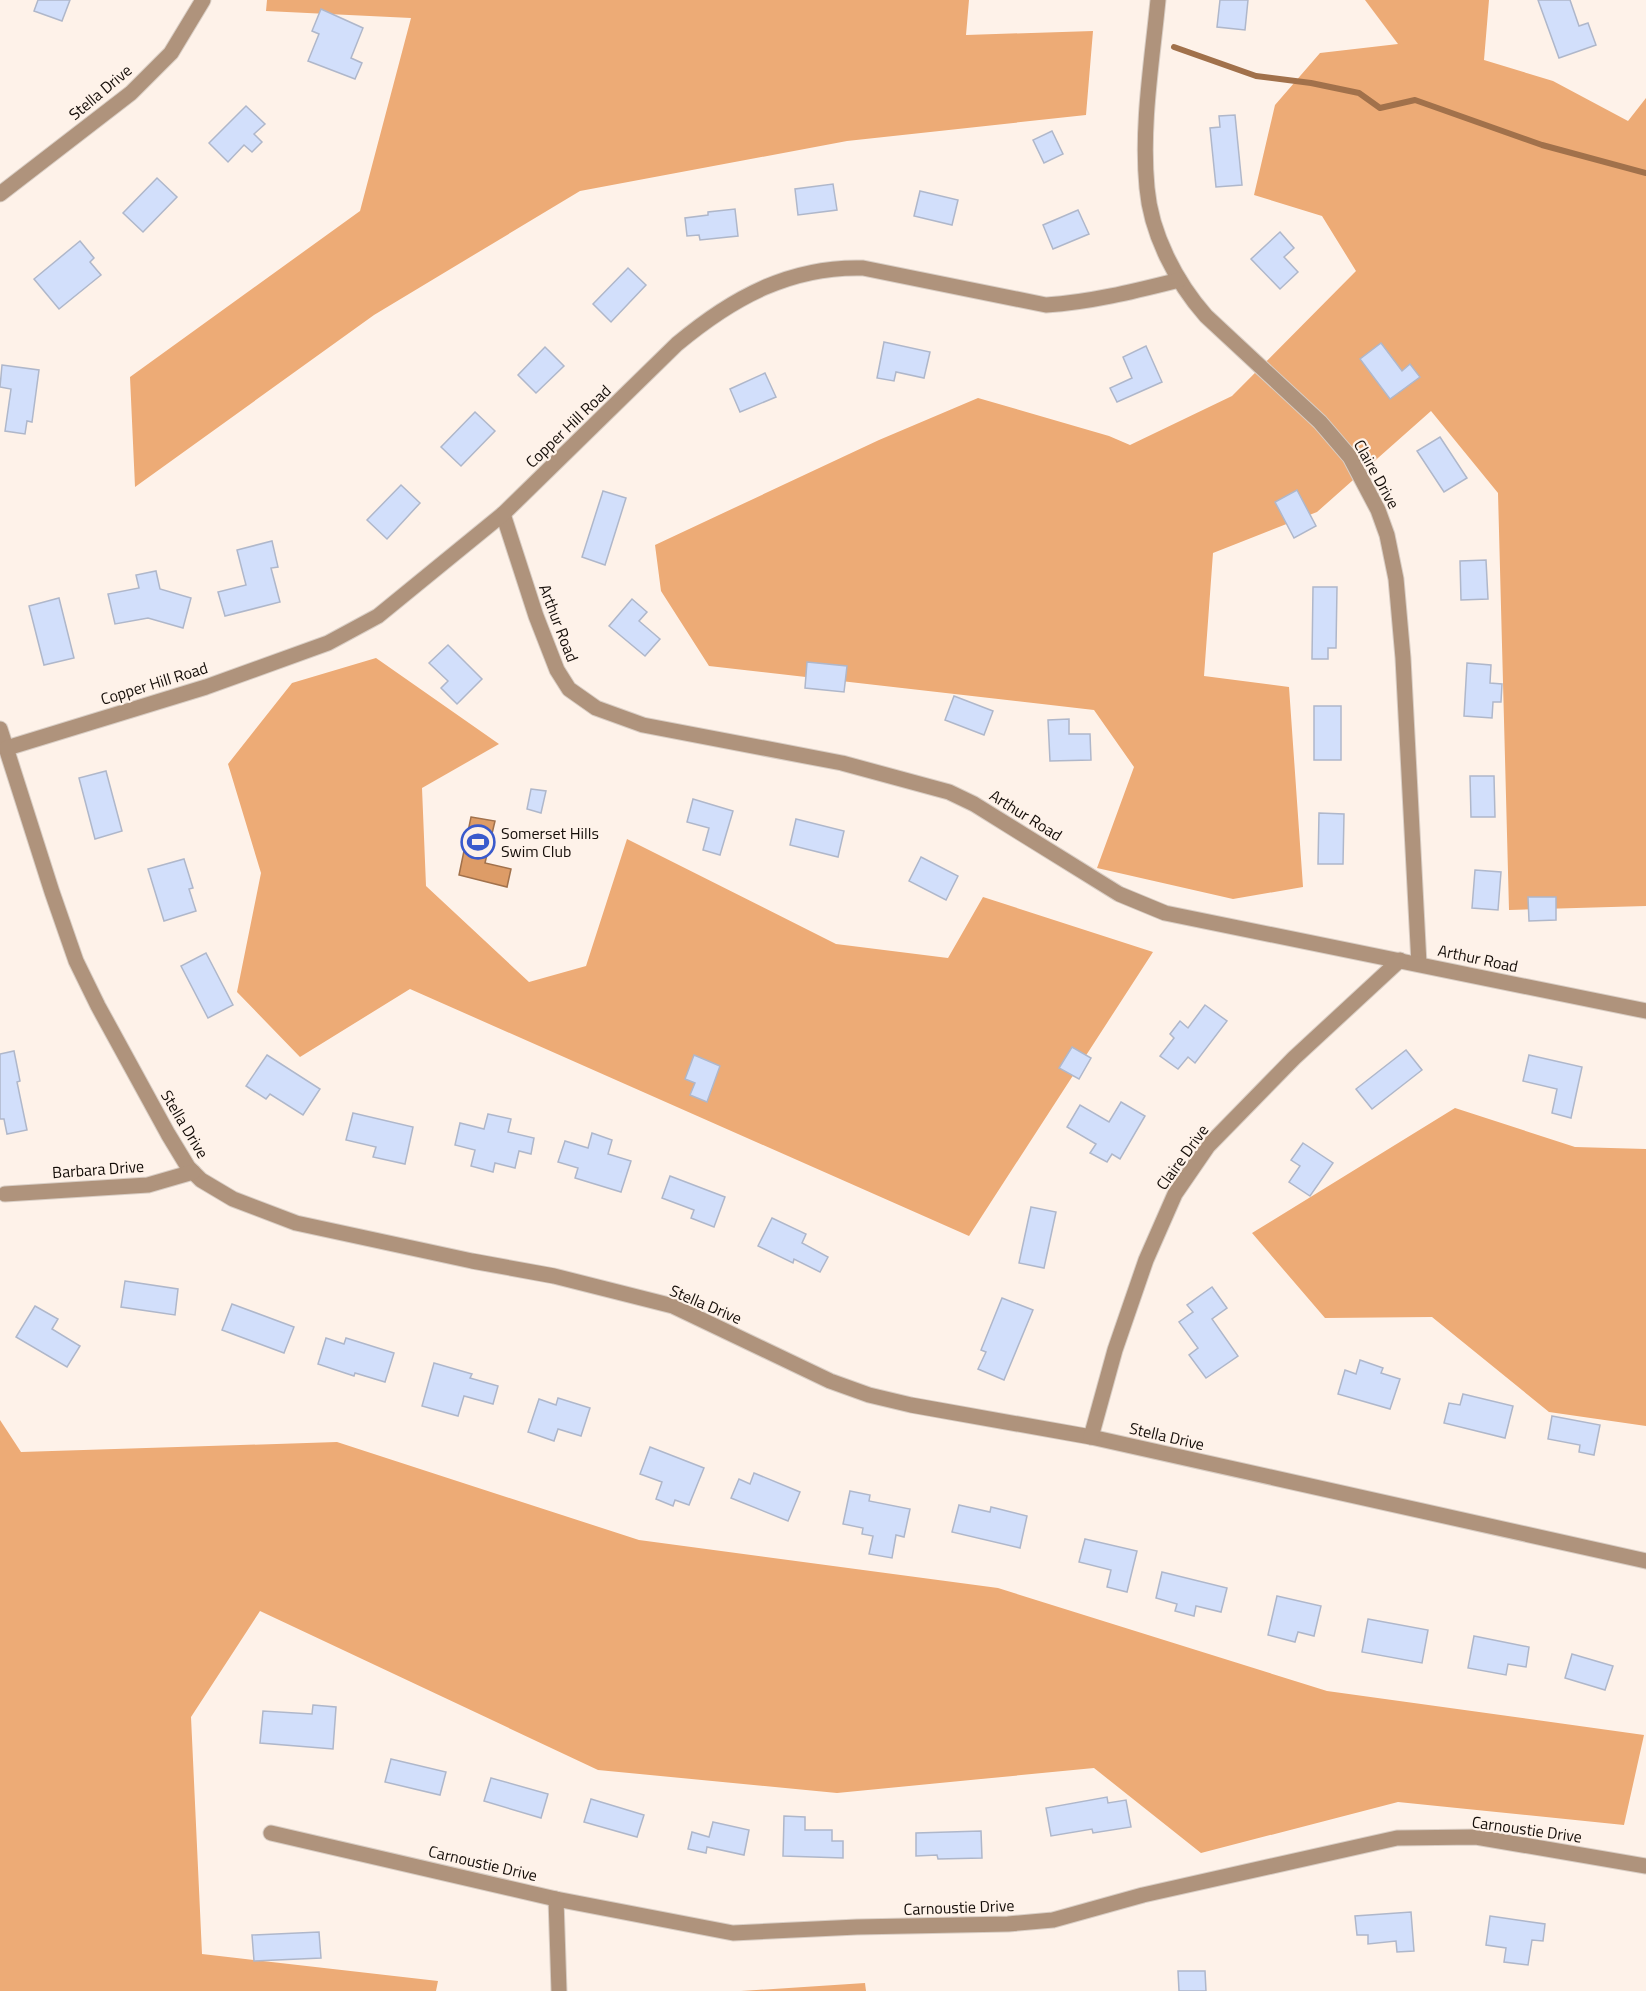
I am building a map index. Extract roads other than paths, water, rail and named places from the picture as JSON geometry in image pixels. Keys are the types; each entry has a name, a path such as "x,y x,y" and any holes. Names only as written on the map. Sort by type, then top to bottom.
{"street":[{"name":"Stella Drive","path":"0,194 131,93 171,53 203,0"},
{"name":"Claire Drive","path":"1158,0 1145,141 1147,190 1155,224 1166,253 1179,279 1206,316 1320,422 1350,457 1378,510 1387,535 1396,579 1403,658 1419,964"},
{"name":"Copper Hill Road","path":"7,748 206,687 328,643 378,616 503,514 677,344 705,321 759,290 800,274 836,267 863,268 1046,304 1076,303 1123,294 1179,279"},
{"name":"Arthur Road","path":"503,514 536,616 558,670 569,689 596,708 643,725 842,763 949,792 974,804 1119,894 1166,913 1646,1011"},
{"name":"Stella Drive","path":"0,729 76,961 98,1006 168,1134 193,1172 201,1180 232,1199 296,1223 472,1261 554,1276 673,1306 830,1382 869,1395 911,1405 1091,1437 1646,1560"},
{"name":"Claire Drive","path":"1091,1437 1115,1350 1134,1294 1175,1194 1208,1146 1294,1058 1400,960"},
{"name":"Barbara Drive","path":"5,1194 148,1185 193,1172"},
{"name":"Carnoustie Drive","path":"272,1833 556,1899 733,1933 857,1927 1008,1924 1053,1920 1143,1894 1397,1838 1476,1837 1646,1866"},
{"path":"556,1899 559,1991"}],"waterway":[{"path":"1174,47 1256,76 1311,83 1359,93 1380,108 1415,100 1542,145 1646,173"}],"place":[{"name":"Somerset Hills Swim Club","path":"478,842"}]}
